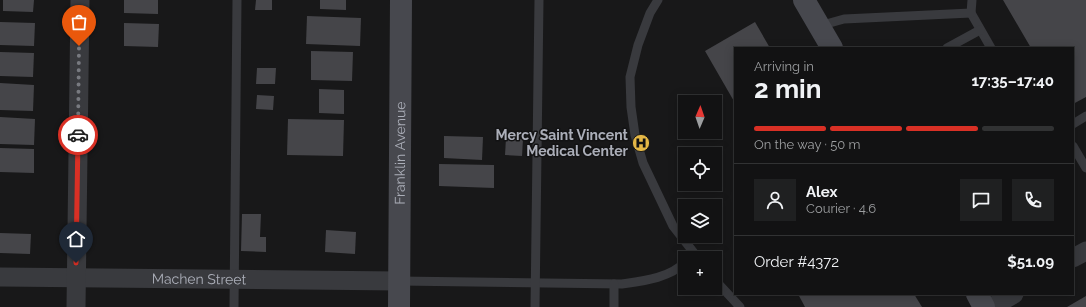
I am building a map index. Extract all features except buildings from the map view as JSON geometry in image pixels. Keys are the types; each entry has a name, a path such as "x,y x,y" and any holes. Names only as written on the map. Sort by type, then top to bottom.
{"street":[{"path":"76,307 80,0"},
{"name":"Franklin Avenue","path":"399,307 402,0"},
{"path":"798,0 818,24"},
{"path":"804,0 831,47"},
{"path":"1074,257 1086,250"},
{"name":"Machen Street","path":"0,278 399,281"},
{"path":"978,295 984,307"},
{"path":"992,307 1012,295"}],"lane":[{"path":"234,307 237,0"},
{"path":"535,307 539,0"},
{"path":"658,0 650,13 638,45 630,77 631,106 635,135 643,163 673,226 690,251"},
{"path":"972,0 971,13 990,47"},
{"path":"818,24 844,19 971,13"},
{"path":"949,47 980,30"},
{"path":"1074,123 1086,116"},
{"path":"1074,148 1086,168"},
{"path":"399,281 622,284 664,275 678,266"},
{"path":"614,284 614,307"},
{"path":"722,288 740,307"}],"way so far":[{"path":"78,135 79,46"}],"place":[{"name":"Mercy Saint Vincent Medical Center","path":"641,143"}],"route":[{"path":"76,263 78,135"}]}
